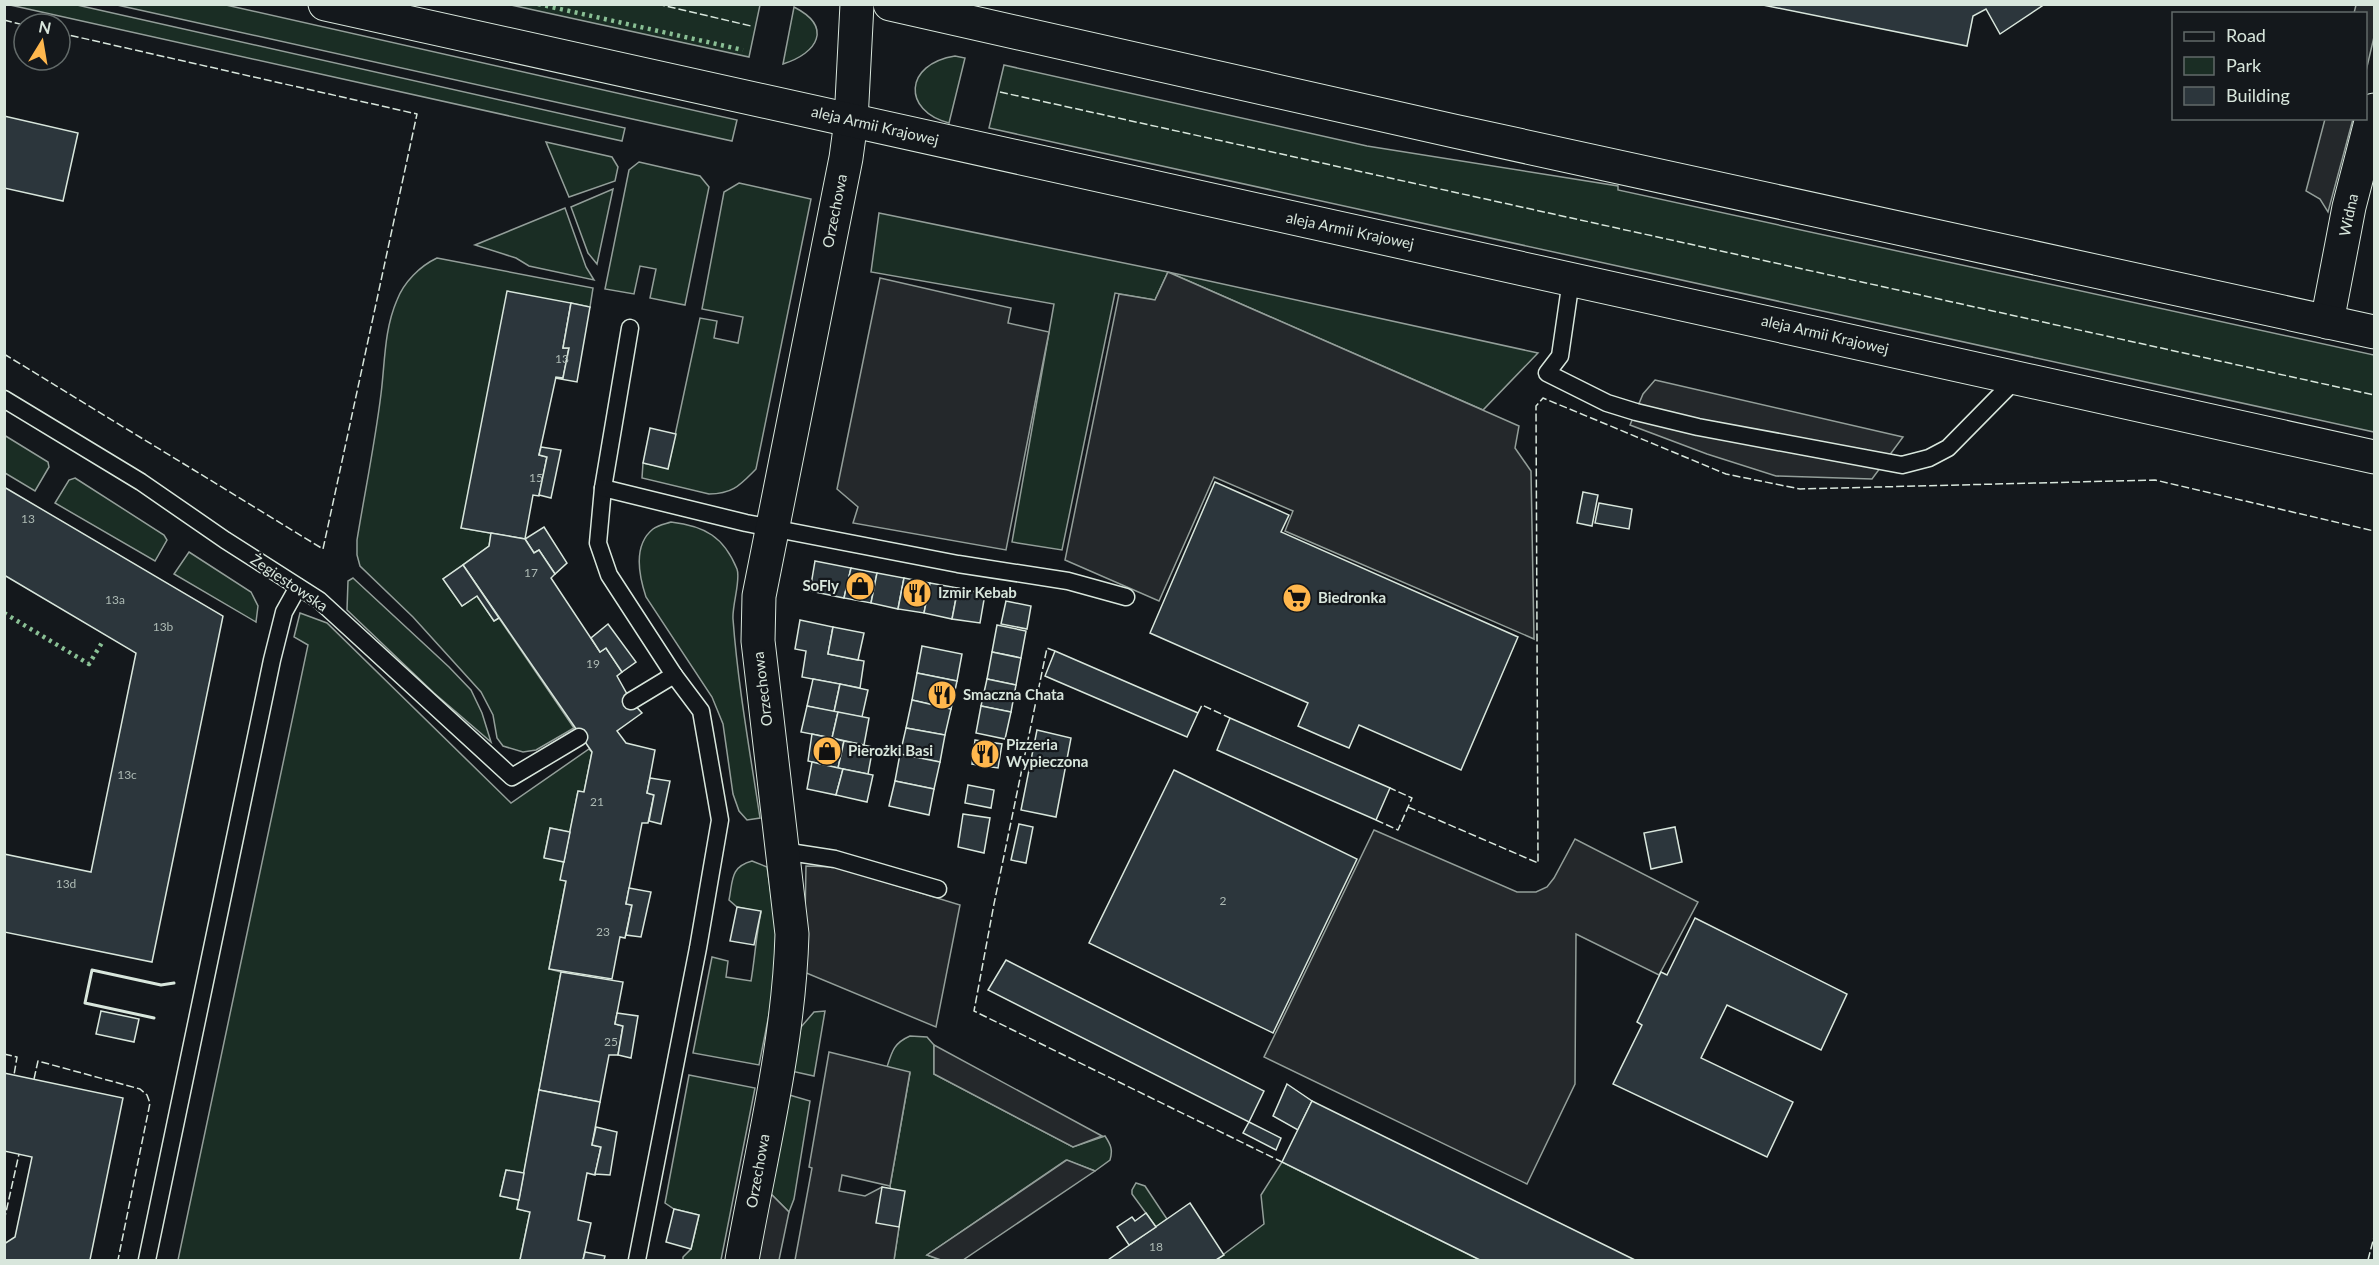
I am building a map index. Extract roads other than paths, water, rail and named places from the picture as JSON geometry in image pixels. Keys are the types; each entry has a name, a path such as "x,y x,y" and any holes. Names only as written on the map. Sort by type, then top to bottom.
{"main road":[{"name":"aleja Armii Krajowej","path":"326,4 2374,457"},
{"name":"Orzechowa","path":"741,1260 777,1068 791,973 792,934 758,641 759,596 838,198 851,121 857,4"},
{"path":"890,4 2374,332"},
{"name":"Widna","path":"2327,322 2349,207 2374,110"}],"lane":[{"path":"1571,279 1560,356 1547,373 1607,403 1698,427 1902,465 1929,458 1948,448 2017,378"},
{"path":"630,328 603,488 598,543 609,575 674,675 701,711 720,820 698,948 637,1260"},
{"name":"Żegiestowska","path":"4,399 141,482 330,609 512,777 579,737"},
{"path":"603,488 772,527 958,564 1068,580 1126,597"},
{"path":"147,1260 272,660 284,612 298,587"},
{"path":"631,701 674,675"},
{"path":"783,851 835,859 939,889"}],"place":[{"name":"SoFly","path":"860,586"},
{"name":"Izmir Kebab","path":"917,593"},
{"name":"Biedronka","path":"1297,598"},
{"name":"Smaczna Chata","path":"942,695"},
{"name":"Pierożki Basi","path":"827,751"},
{"name":"Pizzeria Wypieczona","path":"985,754"}]}
